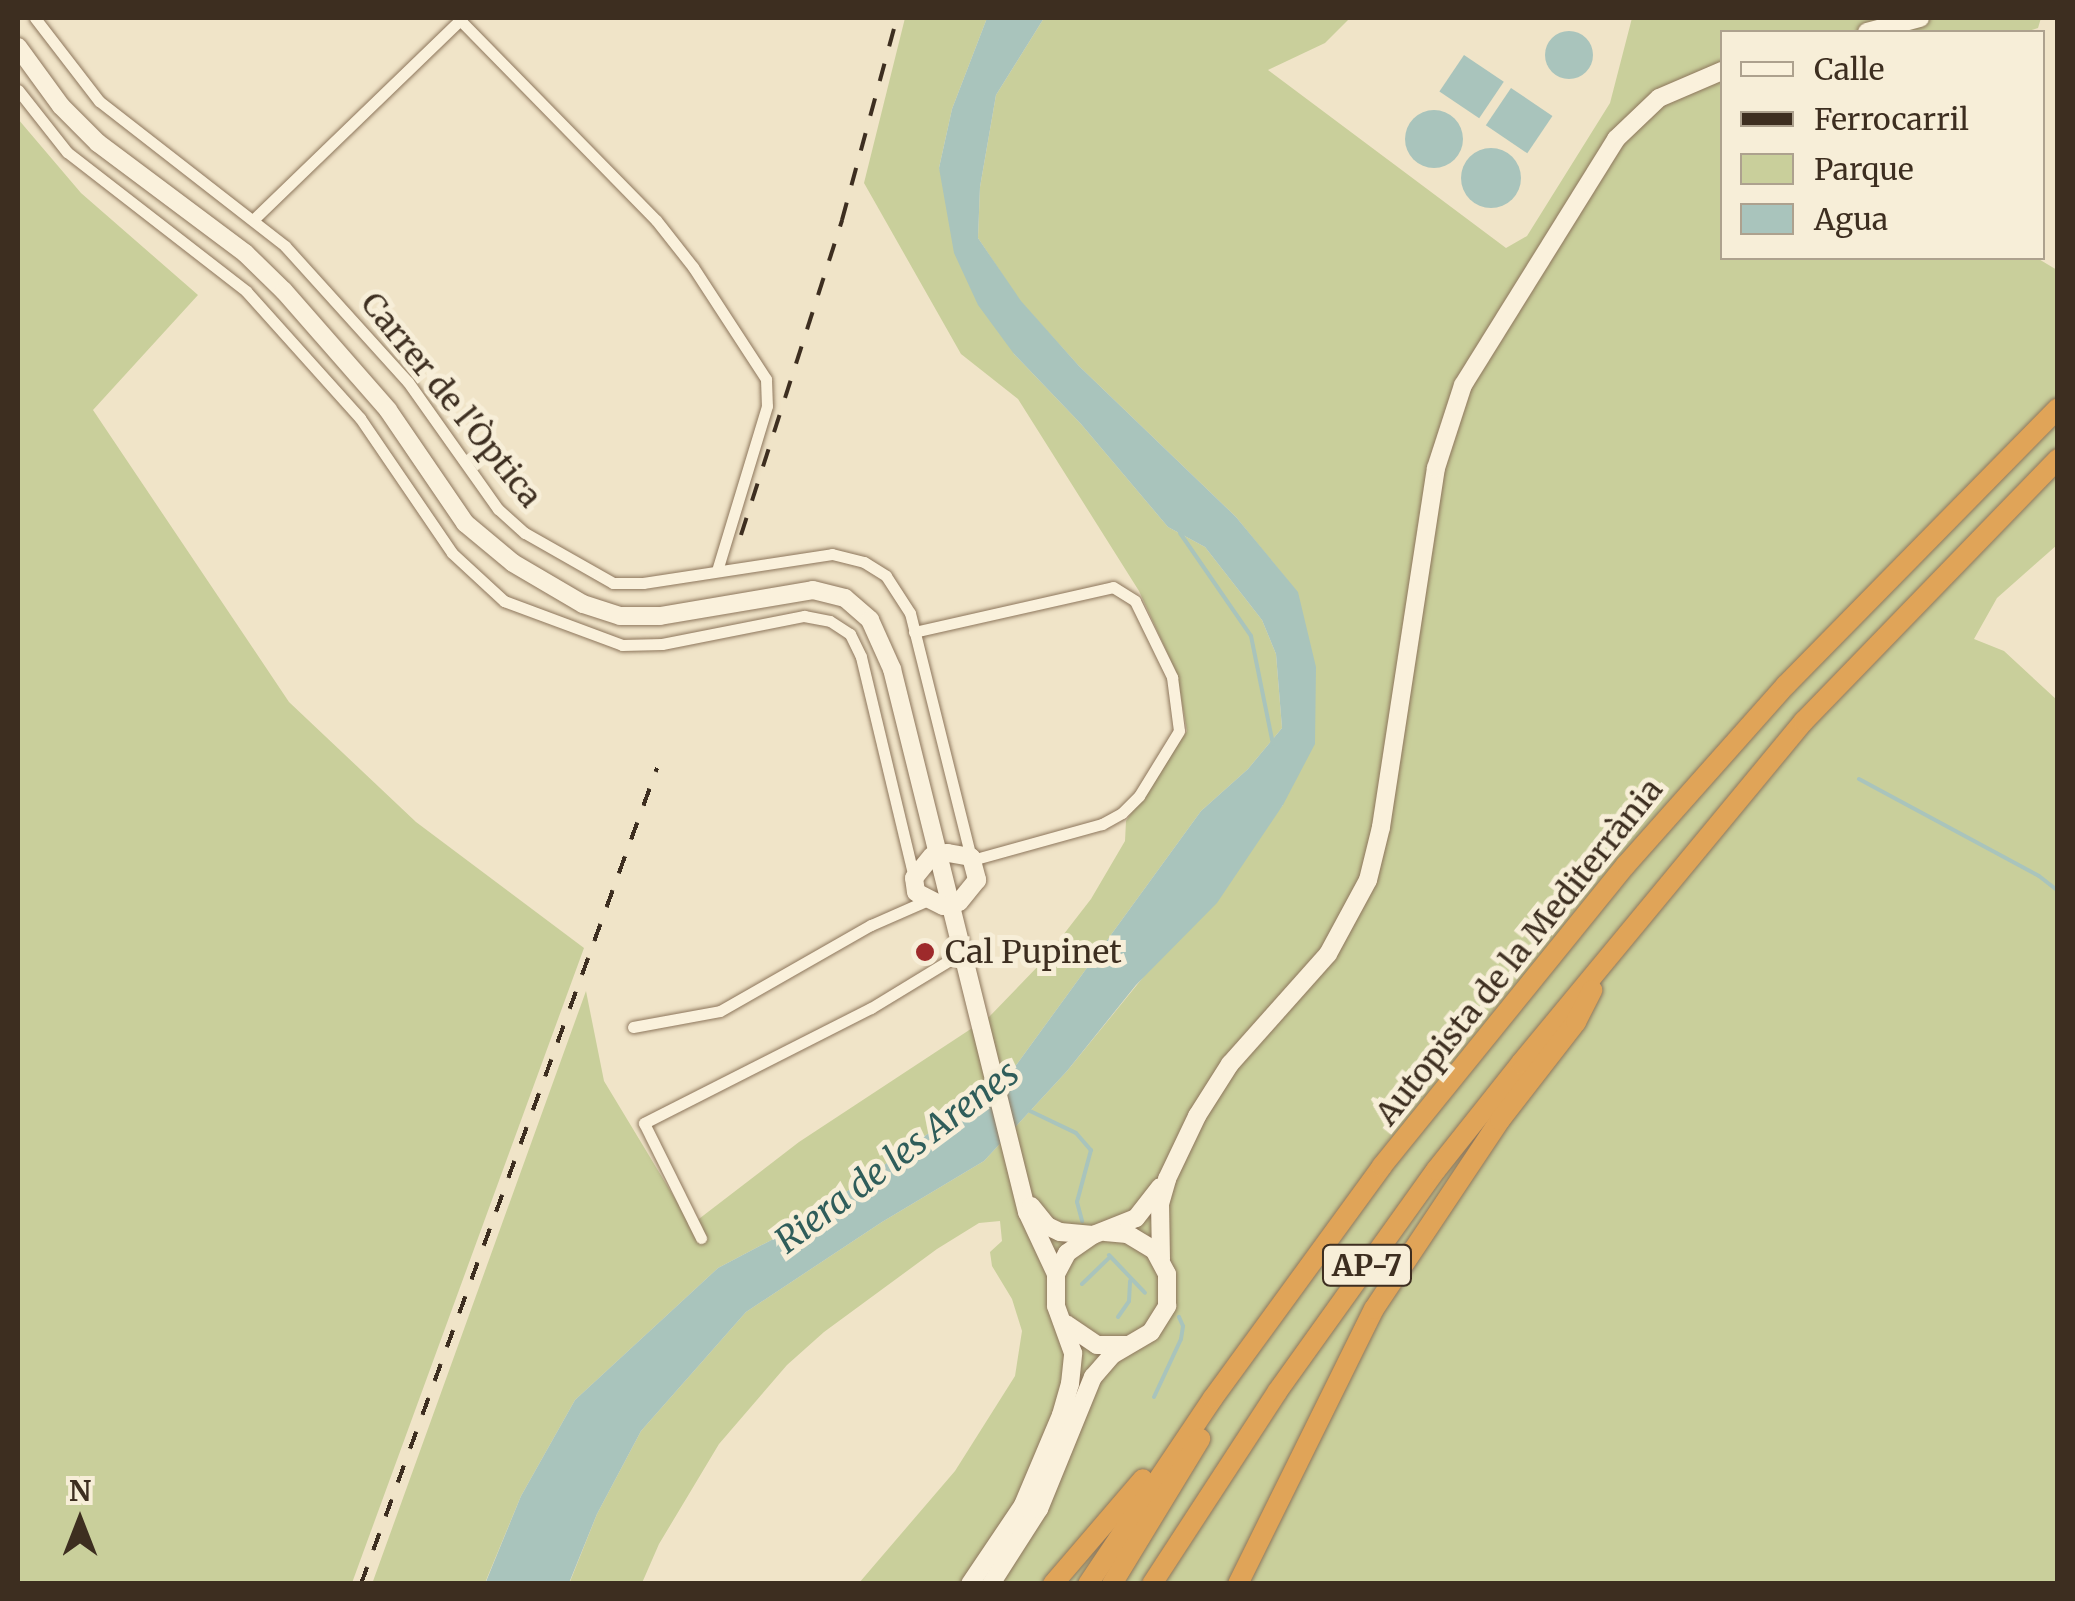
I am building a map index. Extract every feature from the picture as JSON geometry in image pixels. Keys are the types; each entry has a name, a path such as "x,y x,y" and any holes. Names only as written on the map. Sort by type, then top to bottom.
{"highway":[{"name":"Autopista de la Mediterrània","path":"1088,1584 1232,1371 1382,1166 1626,864 1836,632 2058,408"},
{"name":"AP-7","path":"1152,1584 1277,1392 1413,1202 1678,868 1804,721 2058,459"},
{"path":"1238,1584 1374,1309 1500,1120 1576,1022 1600,969"},
{"path":"1112,1584 1226,1401 1249,1350"},
{"path":"1053,1584 1138,1486 1204,1389 1232,1371"}],"main road":[{"path":"1875,30 1920,18"},
{"path":"18,47 61,106 98,143 244,253 284,292 388,410 464,523 513,563 583,604 620,616 660,616 799,591 823,591 855,605 876,629 952,857 952,905 1022,1191 1030,1220 1056,1274"},
{"path":"970,1584 1023,1505 1068,1395 1073,1352 1054,1296 1056,1274 1067,1253 1099,1233 1136,1218 1167,1179 1216,1082 1328,954 1362,896 1384,808 1436,468 1464,384 1616,140 1659,98 1720,72"},
{"path":"952,857 919,890 952,905"},
{"path":"952,857 977,872 975,887 952,905"},
{"path":"991,1584 1039,1509 1093,1377 1105,1361 1151,1332 1164,1313 1170,1289 1161,1260 1159,1213 1167,1179"},
{"path":"1022,1191 1047,1226 1071,1235 1099,1233 1137,1238 1161,1260"},
{"path":"1060,1316 1087,1342 1106,1347 1130,1344"}],"street":[{"name":"Carrer de l'Òptica","path":"35,18 99,101 285,246 408,382 498,509 524,533 613,583 643,584 815,556 850,557 876,568 897,587 914,632 963,835 952,857"},
{"path":"254,219 460,18 674,242 766,379 766,406 716,572"},
{"path":"18,90 67,152 246,292 360,418 452,553 504,601 622,646 662,644 804,616 830,621 850,634 861,657 919,890 902,910 720,1011 633,1027"},
{"path":"904,834 912,850 952,857 1102,824 1122,814 1140,796 1179,731 1172,677 1136,601 1113,587 914,632"},
{"path":"701,1238 644,1123 871,1008 963,952"}],"green space":[{"path":"905,18 987,18 952,109 939,168 1014,354 1081,424 1168,527 1205,547 1262,620 1276,654 1282,728 1248,769 1201,811 1017,1064 929,1133 798,1226 718,1268 575,1400 521,1496 485,1583 372,1584 586,991 604,1081 691,1225 799,1142 989,1017 1043,961 1091,899 1125,841 1126,821 1187,731 1177,674 1139,591 1018,399 961,354 864,183"},
{"path":"1044,18 1350,18 1325,43 1268,70 1506,248 1527,236 1610,103 1632,18 2041,18 2038,28 2032,30 1720,30 1720,260 2040,260 2057,270 2057,545 1997,598 1974,639 2004,651 2057,700 2057,1583 859,1583 955,1471 1015,1376 1022,1331 1012,1299 992,1266 990,1252 1002,1241 1000,1221 979,1223 937,1249 824,1332 787,1365 719,1444 659,1544 642,1583 569,1584 597,1514 641,1431 746,1312 882,1222 984,1161 1067,1071 1283,805 1297,592 1236,517 1079,366 1020,301 978,238 980,187 996,95"},
{"path":"18,119 81,193 198,295 93,410 289,702 416,822 584,948 352,1583 18,1583"}],"water":[{"path":"987,18 1044,18 996,95 980,187 978,238 1021,301 1079,366 1236,517 1298,592 1316,667 1315,744 1283,805 1217,903 1136,985 1067,1071 984,1161 882,1222 746,1312 641,1431 597,1514 569,1583 485,1584 521,1496 575,1400 718,1268 798,1226 929,1133 1017,1064 1201,811 1248,769 1282,728 1276,654 1262,620 1205,547 1168,527 1081,424 1014,354 978,305 954,253 939,168 952,109"},
{"path":"1569,31 1586,38 1593,55 1586,72 1569,79 1552,72 1545,55 1552,38"},
{"path":"1464,55 1504,82 1479,118 1439,91"},
{"path":"1511,88 1552,116 1527,153 1486,125"},
{"path":"1434,110 1455,118 1463,139 1455,160 1434,168 1413,160 1405,139 1413,118"},
{"path":"1491,148 1512,157 1521,178 1512,199 1491,208 1470,199 1461,178 1470,157"}],"waterway":[{"name":"Riera de les Arenes","path":"1180,533 1251,636 1273,744"},
{"path":"1859,779 2039,876 2058,891"},
{"path":"1028,1110 1076,1133 1091,1150 1077,1202 1082,1221"},
{"path":"1109,1255 1145,1293"},
{"path":"1082,1284 1110,1257"},
{"path":"1118,1317 1129,1301 1130,1281"},
{"path":"1154,1397 1181,1339 1183,1326 1179,1317"}],"railway":[{"path":"741,535 842,220 897,18"},
{"path":"361,1584 657,768"}],"place":[{"name":"Cal Pupinet","path":"925,952"}]}
